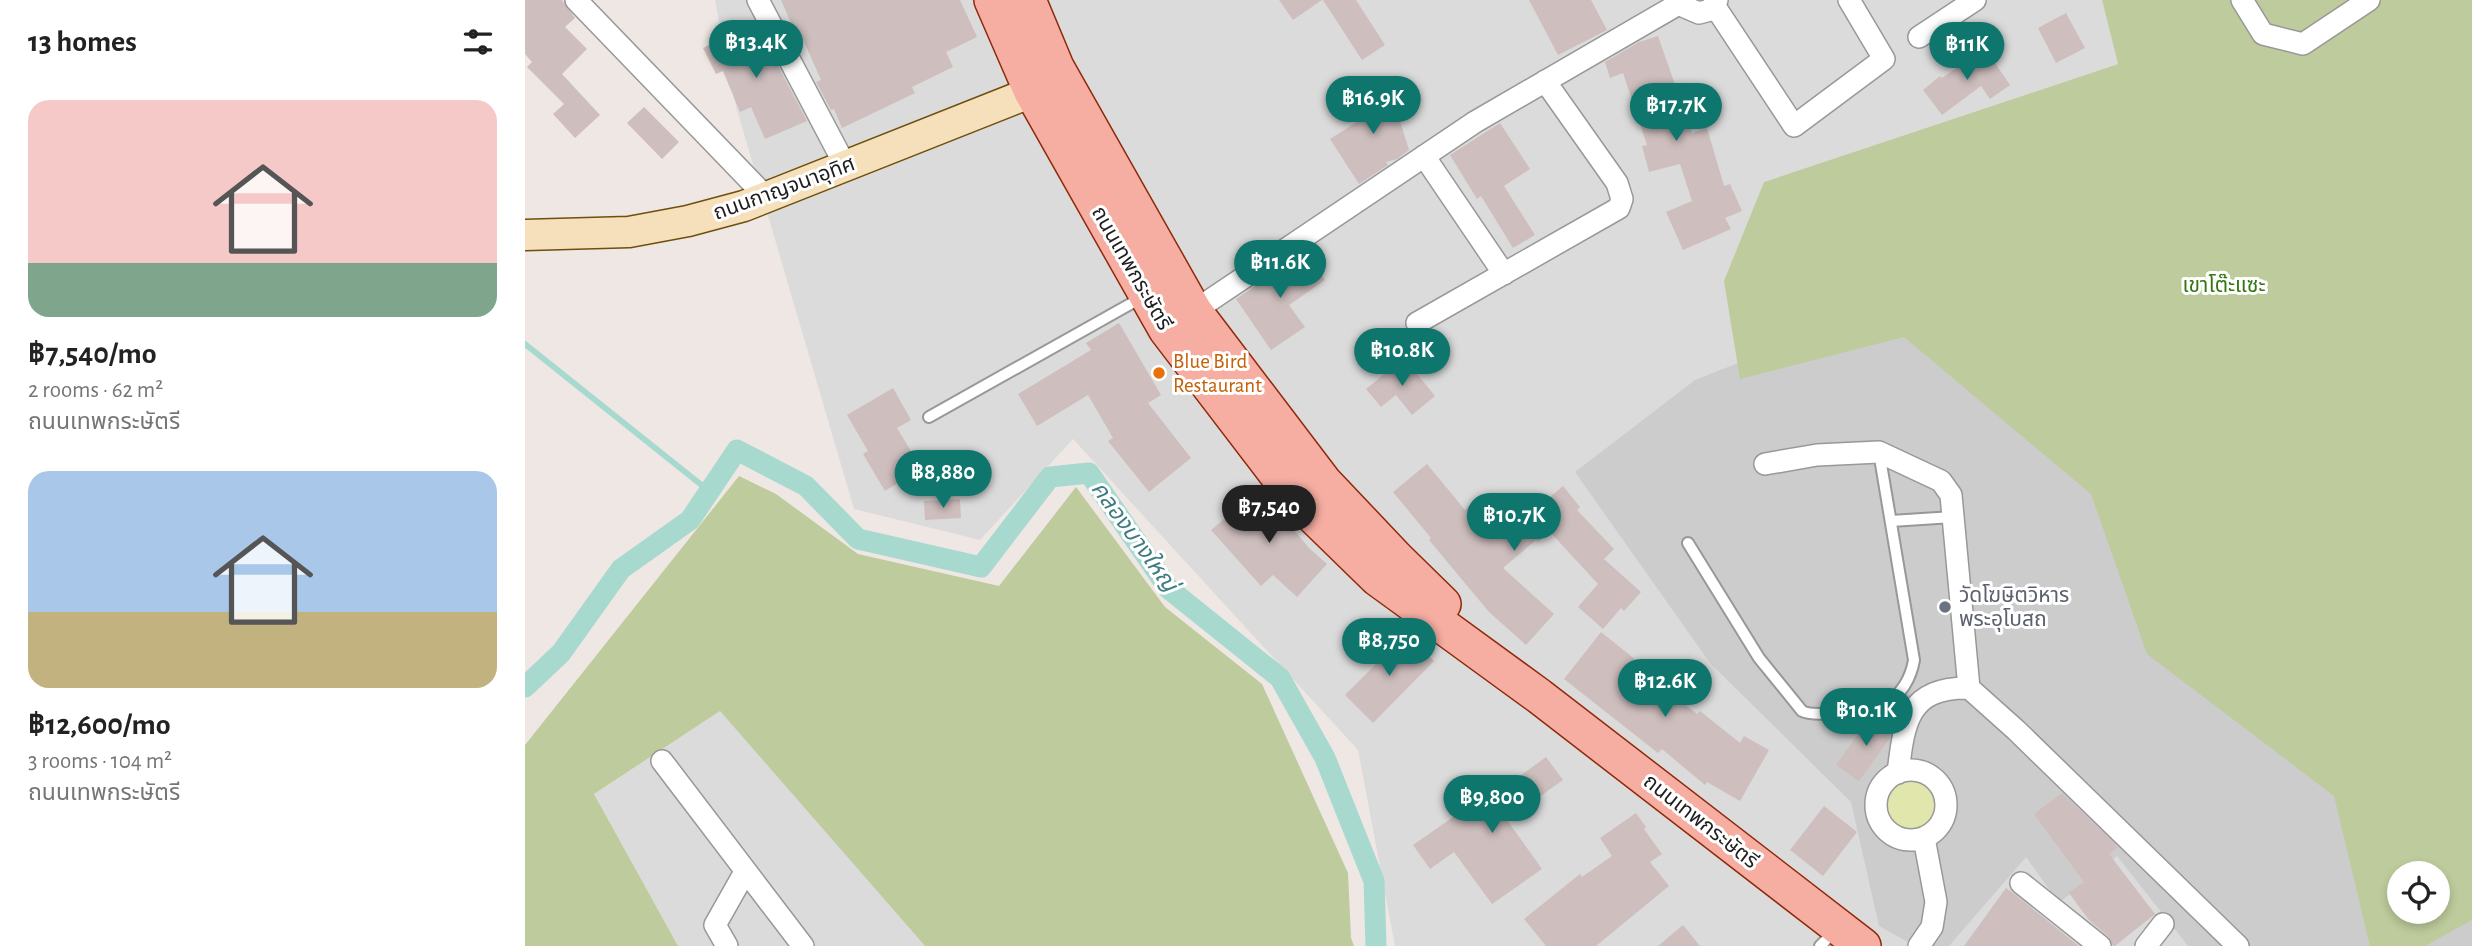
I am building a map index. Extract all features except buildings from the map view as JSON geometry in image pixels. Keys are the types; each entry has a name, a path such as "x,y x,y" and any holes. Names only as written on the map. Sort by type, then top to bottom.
{"main road":[{"name":"ถนนเทพกระษัตรี","path":"992,0 1032,92 1166,329 1296,499 1386,568 1539,696 1774,876 1840,940"},
{"name":"ถนนเทพกระษัตรี","path":"1028,0 1056,67 1194,311 1386,568"}],"street":[{"path":"576,0 767,198"},
{"path":"758,0 846,167"},
{"path":"1194,311 1475,122 1682,1 1692,12 1699,13 1710,10 1716,3 1794,126 1884,59 1849,0"},
{"path":"1919,37 1975,0"},
{"path":"2242,0 2263,34 2303,44 2369,0"},
{"path":"1417,323 1619,208 1622,199 1617,183 1545,81"},
{"name":"ถนนกาญจนาอุทิศ","path":"525,234 629,232 688,221 767,198 1032,92"},
{"path":"1424,156 1504,274"},
{"path":"1765,464 1817,455 1879,452 1941,481 1951,495 1969,688"},
{"path":"1898,773 1906,725 1926,695 1955,688 1969,688 2016,730 2238,946"},
{"path":"662,761 803,946"},
{"path":"1914,769 1924,772 1941,785 1947,806 1945,816 1939,827 1924,838 1906,840 1894,836 1878,818 1878,794 1884,783 1898,773 1914,769"},
{"path":"1919,946 1932,927 1937,902 1924,838"},
{"path":"727,946 715,925 745,872"},
{"path":"2021,883 2100,946"},
{"path":"2146,946 2163,924"}],"lane":[{"path":"929,417 1147,295"},
{"path":"1688,543 1759,658 1797,707 1809,714 1832,714 1884,704 1900,692 1912,675 1914,660 1879,452"},
{"path":"1891,521 1953,517"}],"shaded area":[{"path":"715,0 2102,0 2118,64 1764,182 2370,946 1395,946 1358,750 1073,439 980,540 854,509 735,103"},
{"name":"วัดโฆษิตวิหาร พระอุโบสถ","path":"1885,305 2472,551 2472,946 2188,946 2117,856 2059,903 2026,857 1949,946 1915,946 1879,926 1851,802 1710,663 1575,472 1695,380"},
{"path":"720,711 925,946 678,946 594,794"}],"green space":[{"name":"เขาโต๊ะแซะ","path":"2102,0 2472,0 2472,920 2425,946 2370,946 2334,796 2147,654 2091,494 1904,337 1740,379 1724,281 1764,182 2118,64"},
{"path":"739,476 776,494 858,554 999,586 1076,487 1165,607 1262,684 1348,873 1351,938 1354,946 925,946 720,711 594,794 678,946 525,946 525,745"},
{"path":"1912,778 1931,785 1938,804 1931,823 1912,830 1893,823 1886,804 1893,785"}],"waterway":[{"path":"525,344 709,491"},
{"name":"คลองบางใหญ่","path":"525,687 561,653 621,569 690,520 737,450 806,486 858,539 981,567 1050,477 1089,473 1169,589 1280,678 1325,758 1374,881 1376,946"}],"place":[{"name":"Blue Bird Restaurant","path":"1159,373"},
{"name":"วัดโฆษิตวิหาร พระอุโบสถ","path":"1945,607"}]}
